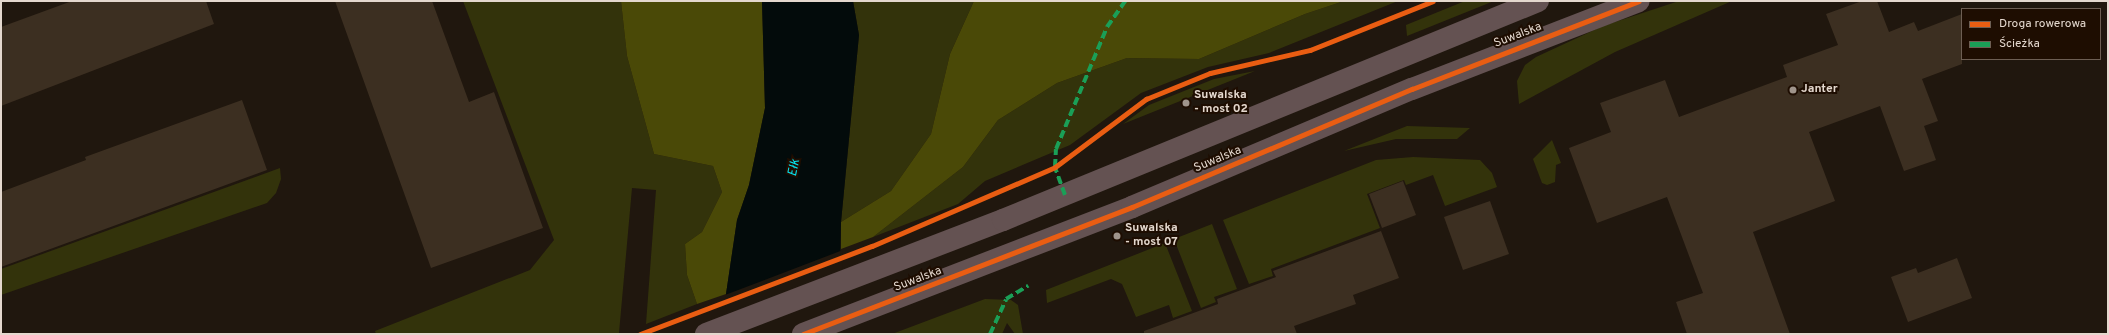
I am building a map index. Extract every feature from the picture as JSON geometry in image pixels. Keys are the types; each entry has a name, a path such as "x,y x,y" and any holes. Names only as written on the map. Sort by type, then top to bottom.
{"street":[{"name":"Suwalska","path":"706,334 876,270 1538,1"},
{"name":"Suwalska","path":"803,334 1132,207 1432,81 1640,1"}],"shaded area":[{"path":"463,1 621,1 627,56 654,154 713,166 722,192 702,232 685,244 687,275 697,304 646,324 656,190 632,188 619,333 376,334 375,331 530,270 554,240"},
{"path":"621,1 762,1 765,108 749,185 737,220 726,294 697,304 687,275 685,244 702,232 722,192 713,166 654,154 627,56"},
{"path":"853,1 974,1 950,54 931,134 891,191 841,222 859,35"},
{"path":"974,1 1344,1 1305,14 1199,59 1127,58 1057,83 998,120 963,167 873,237 841,249 841,222 891,191 931,134 950,54"},
{"path":"1344,1 1398,1 1269,53 1208,67 1141,93 1070,145 985,181 958,204 873,237 963,167 998,120 1057,83 1127,58 1199,59 1305,14"},
{"path":"1465,1 1494,1 1407,36 1406,25"},
{"path":"1679,1 1732,1 1615,52 1519,104 1517,81 1525,65 1536,57 1603,26"},
{"path":"1255,71 1123,124 1149,105 1214,79"},
{"path":"1407,126 1470,128 1457,139 1396,139 1344,151"},
{"path":"1552,140 1561,163 1556,165 1555,182 1547,185 1542,183 1533,159"},
{"path":"1413,157 1480,160 1492,173 1497,187 1445,206 1433,175 1406,185 1404,180 1367,194 1380,228 1271,269 1273,276 1249,284 1223,220 1376,160"},
{"path":"280,168 281,179 276,193 267,203 1,295 1,269"},
{"path":"1212,224 1237,289 1214,297 1216,302 1201,308 1174,239"},
{"path":"1165,243 1192,311 1173,318 1169,305 1136,317 1122,284 1111,279 1047,303 1046,290"},
{"path":"985,299 1011,300 1018,305 1023,334 1015,334 1007,323 1002,334 892,334"}],"water":[{"name":"Ełk","path":"762,1 853,1 859,35 841,222 838,334 730,334 726,294 737,220 749,185 765,108"}],"pier":[{"path":"843,250 840,334 728,334 725,295"}],"building":[{"path":"72,1 206,1 214,24 1,106 1,27"},
{"path":"335,1 432,1 469,102 494,92 543,228 431,268"},
{"path":"1862,1 1877,1 1889,32 1914,22 1918,31 1961,14 1962,64 1922,79 1938,121 1924,126 1936,160 1904,171 1880,106 1809,132 1835,201 1753,232 1790,334 1687,334 1676,302 1703,293 1667,197 1597,223 1569,148 1611,132 1600,103 1665,80 1679,117 1787,77 1783,65 1838,45 1826,14"},
{"path":"242,100 267,170 1,267 1,192 86,160 85,157"},
{"path":"1403,181 1416,215 1382,228 1369,194"},
{"path":"1490,201 1509,254 1463,270 1444,217"},
{"path":"1381,231 1399,278 1353,295 1356,304 1294,326 1297,334 1144,334 1144,331 1218,304 1217,299 1276,277 1273,271"},
{"path":"1957,258 1972,298 1908,322 1891,277 1916,268 1918,273"}],"marked path":[{"path":"1065,195 1055,167 1056,149 1107,27 1125,1"},
{"path":"990,334 1006,299 1028,286"}],"cycle path":[{"path":"640,334 872,246 1055,167 1146,99 1210,73 1310,50 1433,1"},
{"path":"803,334 1132,207 1412,89 1639,1"}],"place":[{"name":"Janter","path":"1793,90"},
{"name":"Suwalska - most 02","path":"1186,103"},
{"name":"Suwalska - most 07","path":"1117,236"}]}
